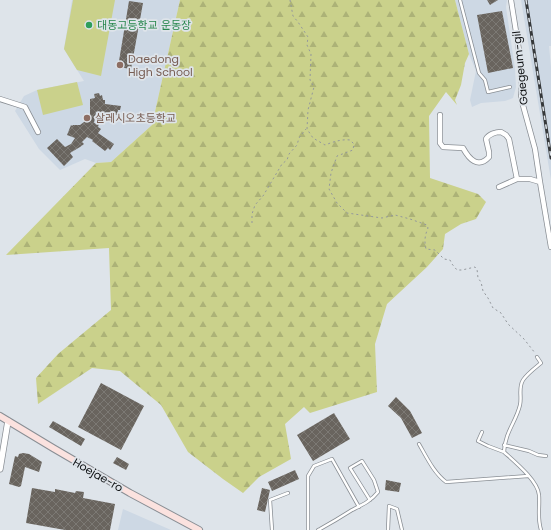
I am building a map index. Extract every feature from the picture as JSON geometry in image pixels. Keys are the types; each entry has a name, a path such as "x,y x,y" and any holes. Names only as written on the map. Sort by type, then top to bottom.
{"main road":[{"name":"Hoejae-ro","path":"0,416 130,493 199,530"}],"street":[{"name":"Gaegeum-gil","path":"511,0 521,63 521,98 535,149 551,247"},
{"path":"0,99 25,107 38,132"},
{"path":"440,115 440,143 443,147 463,148 469,158 478,163 489,157 486,139 488,136 497,132 504,133 509,139 517,178"},
{"path":"499,187 517,178 530,179 540,182"},
{"path":"0,469 8,421"}],"lane":[{"path":"460,0 479,73 485,80 488,92 510,87"},
{"path":"504,452 504,445 508,432 519,408 522,382 531,371 541,363 537,357"},
{"path":"482,432 478,441 504,452 529,476 537,487 540,502 538,512 541,530"},
{"path":"419,444 432,466 446,482 529,476"},
{"path":"504,445 546,456"},
{"path":"308,530 308,476 314,466 332,459 359,507"},
{"path":"318,530 359,507 370,500 373,498 378,492 374,480 362,462 350,468 370,500"},
{"path":"272,530 270,500 288,493"},
{"path":"388,530 389,506 397,509 402,530"}],"path":[{"path":"290,0 293,16 308,37 307,45 311,54 310,80 314,87 308,110 307,129 313,138 325,145 334,141 345,139 350,140 354,144 353,150 337,156 331,173 329,189 337,203 347,213 382,218 395,215 427,225 428,228 425,243 426,249 435,250 444,259 450,260 457,270 475,267 477,269 478,278 481,282 483,291 493,308 501,313 508,324 524,339 537,357"},
{"path":"252,223 252,214 255,205 263,196 282,164 287,160 289,154 297,145 299,138 307,129"}],"shaded area":[{"path":"72,0 180,0 152,125 111,162 96,163 85,159 60,170 39,149 15,111 24,96 37,90 84,81 64,49"},
{"path":"455,0 507,0 506,7 515,69 516,87 513,98 505,101 481,103 472,107 470,100 476,71 469,54"},
{"path":"521,0 551,0 551,46 549,46 551,67 551,180"},
{"path":"123,509 171,530 118,530"}],"green space":[{"name":"대동고등학교 운동장","path":"73,0 115,0 101,76 77,70 64,49"},
{"path":"180,0 455,0 469,54 465,63 461,85 455,100 457,105 446,92 429,116 430,178 478,194 486,202 476,219 461,224 445,234 443,249 427,267 387,304 375,344 377,392 310,413 304,407 285,424 291,459 259,477 243,493 188,452 161,405 120,371 92,368 38,404 36,378 58,354 111,310 109,248 6,255 96,163 111,162 152,125"},
{"path":"77,82 83,105 43,115 37,90"}],"building":[{"path":"487,0 498,0 490,5"},
{"path":"129,1 143,3 131,69 118,67"},
{"path":"502,11 513,68 488,73 477,15"},
{"name":"살레시오초등학교","path":"99,93 100,96 102,95 103,100 105,100 105,104 121,106 117,115 96,112 94,123 99,124 98,127 101,129 98,133 114,144 110,150 108,148 105,151 92,141 93,140 87,137 82,142 84,144 70,153 73,157 64,166 47,148 57,139 65,147 71,144 75,138 67,135 71,125 80,125 88,119 90,116 90,99 95,98 94,94"},
{"path":"101,383 144,406 121,450 78,427"},
{"path":"396,397 410,411 422,433 412,438 401,418 388,406"},
{"path":"334,413 350,439 313,461 297,435"},
{"path":"53,421 85,439 81,446 49,427"},
{"path":"19,454 29,454 42,462 39,472 25,467 21,486 19,487 9,484 15,456 18,457"},
{"path":"117,457 129,464 126,470 113,463"},
{"path":"295,470 299,479 272,491 268,482"},
{"path":"386,480 401,483 399,492 385,490"},
{"path":"32,488 55,492 55,489 75,493 76,491 84,492 83,498 115,504 110,530 65,530 26,523"},
{"path":"262,488 270,490 265,512 257,510"}],"railway":[{"path":"526,0 551,158"}],"place":[{"name":"대동고등학교 운동장","path":"89,25"},
{"name":"Daedong High School","path":"120,65"},
{"name":"살레시오초등학교","path":"87,118"}]}
